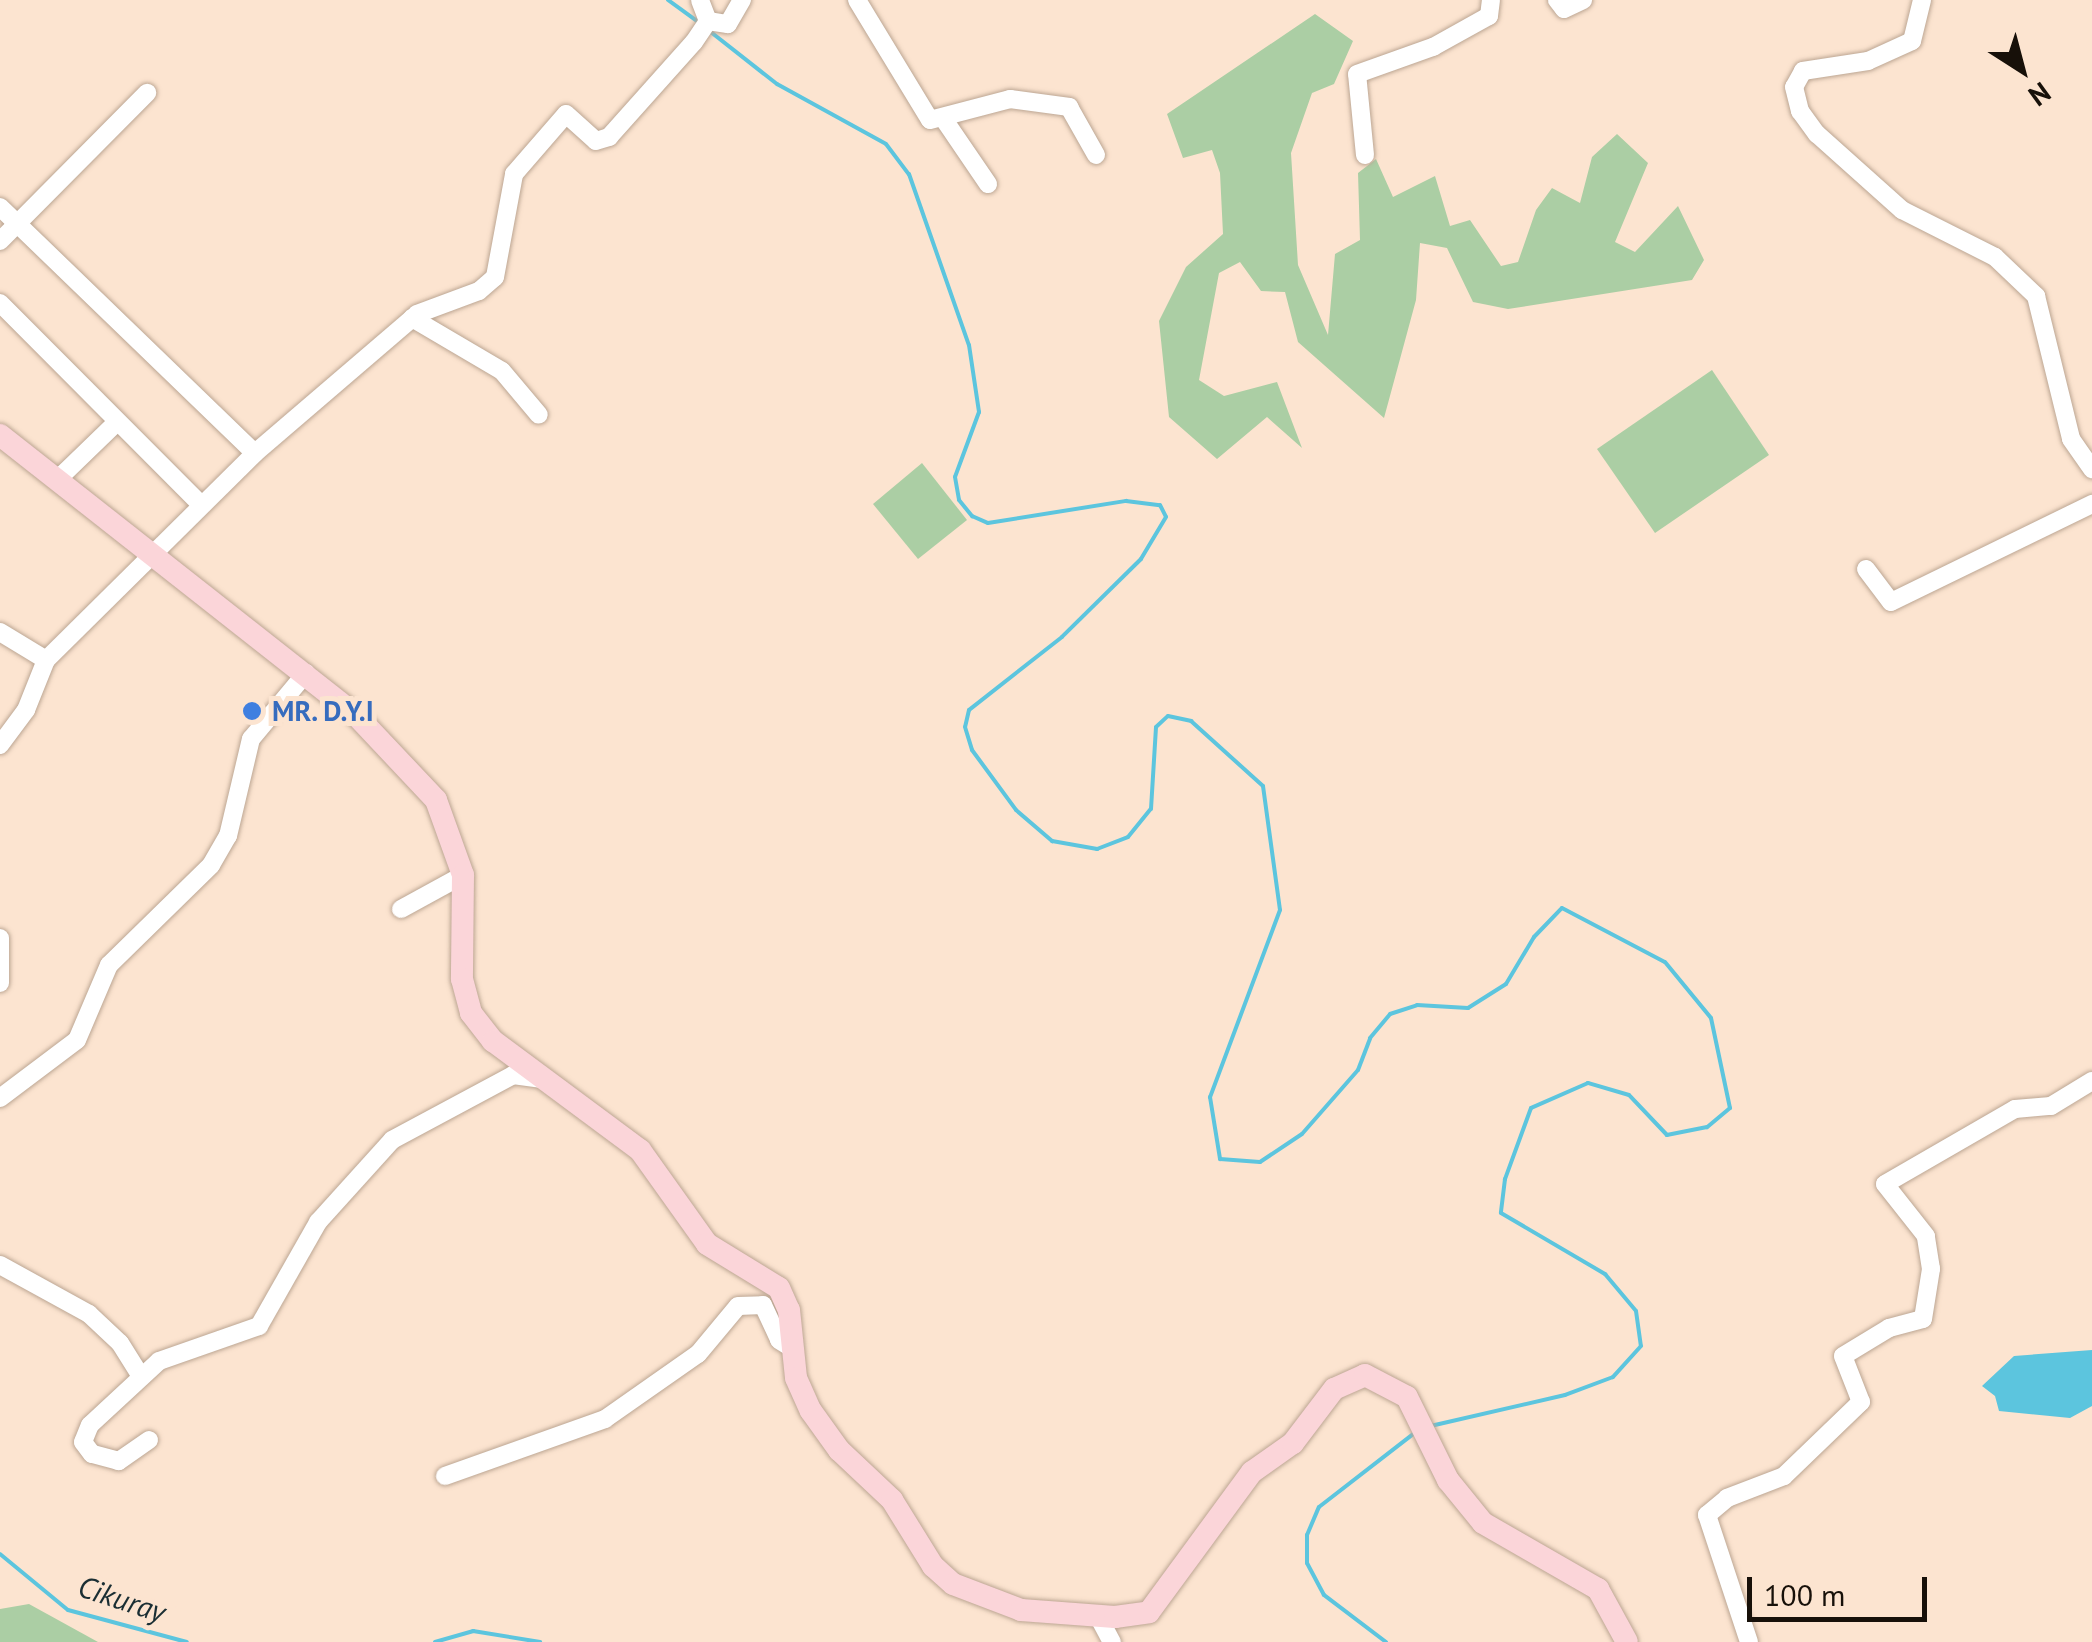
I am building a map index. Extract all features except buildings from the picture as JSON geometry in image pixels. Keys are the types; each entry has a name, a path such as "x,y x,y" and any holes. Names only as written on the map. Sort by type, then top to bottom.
{"main road":[{"path":"0,435 306,673 436,800 463,875 467,1007 493,1042 640,1150 707,1244 779,1288 790,1310 790,1347 812,1411 839,1450 892,1500 933,1566 953,1584 975,1598 1021,1610 1135,1618 1160,1602 1236,1491 1293,1443 1345,1380 1375,1376 1398,1387 1414,1407 1439,1464 1490,1528 1598,1589 1628,1642"}],"street":[{"path":"700,0 707,22"},
{"path":"707,22 728,24 742,0"},
{"path":"858,0 928,118 943,118 1010,99 1069,107 1096,155"},
{"path":"1365,155 1357,74 1398,65 1461,32 1489,16 1491,0"},
{"path":"1557,0 1564,9 1584,0"},
{"path":"1940,0 1922,8 1912,41 1895,51 1803,71 1794,86 1800,111 1817,134 1902,210 1995,257 2036,296 2072,439 2092,469"},
{"path":"0,745 26,710 46,660 255,452 412,318 496,277 508,184 566,114 603,142 694,42 707,22"},
{"path":"0,241 147,93"},
{"path":"943,118 988,184"},
{"path":"0,207 255,452"},
{"path":"0,303 201,504"},
{"path":"412,318 502,371 540,415"},
{"path":"57,480 117,422"},
{"path":"1866,569 1891,602 2092,504"},
{"path":"0,632 46,660"},
{"path":"0,1098 77,1040 109,965 211,865 228,836 251,738 306,673"},
{"path":"401,909 463,875"},
{"path":"0,938 0,983"},
{"path":"149,1440 119,1461 92,1454 84,1442 90,1425 141,1376 172,1354 259,1326 318,1222 392,1140 513,1075 546,1080"},
{"path":"1749,1642 1707,1515 1726,1498 1784,1476 1838,1429 1862,1398 1843,1356 1889,1328 1923,1319 1930,1294 1926,1236 1885,1184 2015,1108 2050,1106 2092,1081"},
{"path":"0,1265 89,1314 120,1342 141,1376"},
{"path":"445,1476 548,1444 638,1399 698,1354 738,1306 762,1305 779,1340 790,1347"},
{"path":"1098,1616 1112,1642"}],"green space":[{"path":"1315,14 1353,41 1334,84 1312,93 1291,153 1298,265 1328,335 1335,254 1360,240 1358,173 1376,159 1393,197 1435,176 1450,226 1470,220 1501,266 1518,262 1536,210 1552,188 1580,203 1592,157 1617,134 1648,163 1615,242 1635,252 1678,206 1704,260 1692,280 1508,309 1473,302 1447,248 1420,243 1416,300 1384,418 1298,342 1285,292 1261,291 1240,262 1219,273 1199,380 1224,396 1277,382 1302,448 1267,417 1217,459 1169,417 1159,321 1186,267 1223,234 1220,173 1212,150 1183,158 1167,114"},
{"path":"1712,370 1769,455 1655,533 1597,449"},
{"path":"922,463 967,520 918,559 873,504"},
{"path":"29,1604 98,1642 0,1642 0,1609"}],"water":[{"path":"2092,1350 2092,1406 2070,1418 1999,1411 1995,1396 1982,1386 2014,1356"}],"waterway":[{"path":"668,0 700,23"},
{"path":"707,29 777,84 886,144 909,174 969,345 979,412 955,477 959,500 972,516 988,523 1126,501 1160,505 1166,517 1141,559 1062,637 969,710 965,727 972,750 1016,810 1052,841 1097,849 1128,837 1151,809 1156,727 1168,716 1191,721 1263,786 1280,910 1210,1097 1220,1159 1260,1162 1302,1134 1358,1070 1370,1038 1390,1014 1417,1005 1468,1008 1506,984 1534,937 1562,908 1665,962 1711,1018 1730,1108 1707,1127 1667,1135 1629,1095 1588,1083 1531,1108 1505,1179 1501,1213 1605,1274 1636,1311 1641,1346 1613,1377 1565,1395 1431,1426"},
{"path":"1386,1642 1324,1595 1307,1563 1307,1535 1319,1507 1413,1434"},
{"name":"Cikuray","path":"0,1554 68,1610 187,1642"},
{"name":"Cikuray","path":"435,1642 473,1631 540,1642"}],"place":[{"name":"MR. D.Y.I","path":"252,711"}]}
